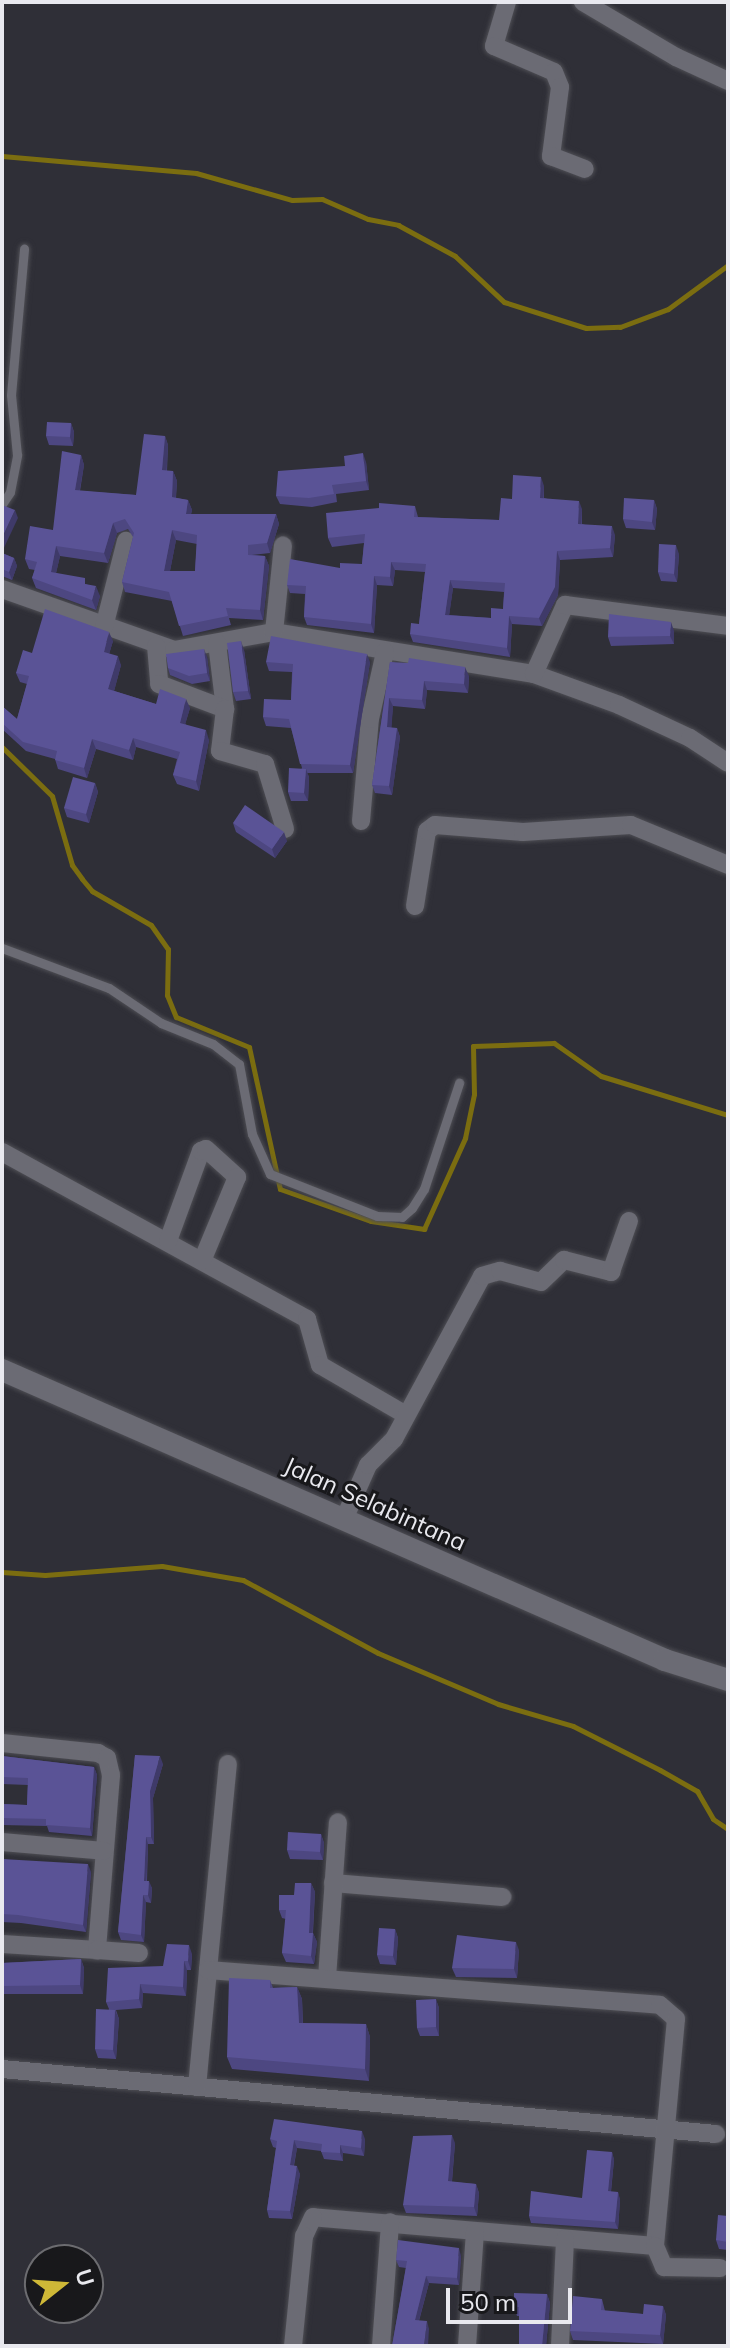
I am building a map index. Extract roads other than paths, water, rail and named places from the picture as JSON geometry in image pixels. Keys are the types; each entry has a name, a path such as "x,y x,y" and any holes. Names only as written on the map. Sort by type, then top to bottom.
{"street":[{"path":"507,2 494,46 554,72 560,87 551,156 585,169"},
{"path":"583,2 676,57 728,81"},
{"path":"104,627 126,541"},
{"path":"274,632 283,545"},
{"path":"2,589 156,646 182,651 274,632 534,674 619,705 690,738 728,763"},
{"path":"534,674 565,605 728,626"},
{"path":"217,643 225,709 219,748 265,764 285,829"},
{"path":"156,646 161,686 225,709"},
{"path":"361,821 370,719 385,652"},
{"path":"415,906 427,831 435,825 523,832 631,825 728,865"},
{"path":"168,1241 206,1149 237,1177 202,1261"},
{"path":"2,1152 307,1319 320,1365 406,1415"},
{"path":"345,1517 372,1458 394,1439 486,1272 541,1282 564,1260 611,1272 629,1221"},
{"name":"Jalan Selabintana","path":"2,1370 345,1517 549,1610 728,1680"},
{"path":"2,1743 107,1758 111,1775 97,1950"},
{"path":"197,2087 228,1764"},
{"path":"327,1978 338,1822"},
{"path":"2,1842 104,1851"},
{"path":"333,1883 502,1897"},
{"path":"2,1944 139,1953"},
{"path":"208,1970 667,2007 676,2019 655,2246 664,2267 720,2268"},
{"path":"2,2069 716,2134"},
{"path":"293,2346 308,2220 325,2216 655,2246"},
{"path":"381,2346 390,2222"},
{"path":"467,2346 475,2231"},
{"path":"560,2346 565,2239"}],"lane":[{"path":"2,504 10,492 17,455 11,395 24,249"},
{"path":"2,948 109,988 161,1023 213,1044 239,1064 252,1134 270,1174 377,1216 402,1217 418,1199 459,1083"}],"waterway":[{"path":"2,156 196,173 292,200 322,199 368,219 398,225 455,256 504,302 586,328 620,327 668,309 728,265"},
{"path":"2,747 52,796 72,865 82,879 92,891 151,925 168,949 167,995 176,1017 249,1047 280,1189 371,1221 424,1229 465,1138 474,1094 473,1046 554,1043 601,1076 728,1115"},
{"path":"2,1572 45,1575 162,1566 243,1580 378,1653 498,1704 573,1726 660,1770 697,1791 713,1819 728,1829"}]}
